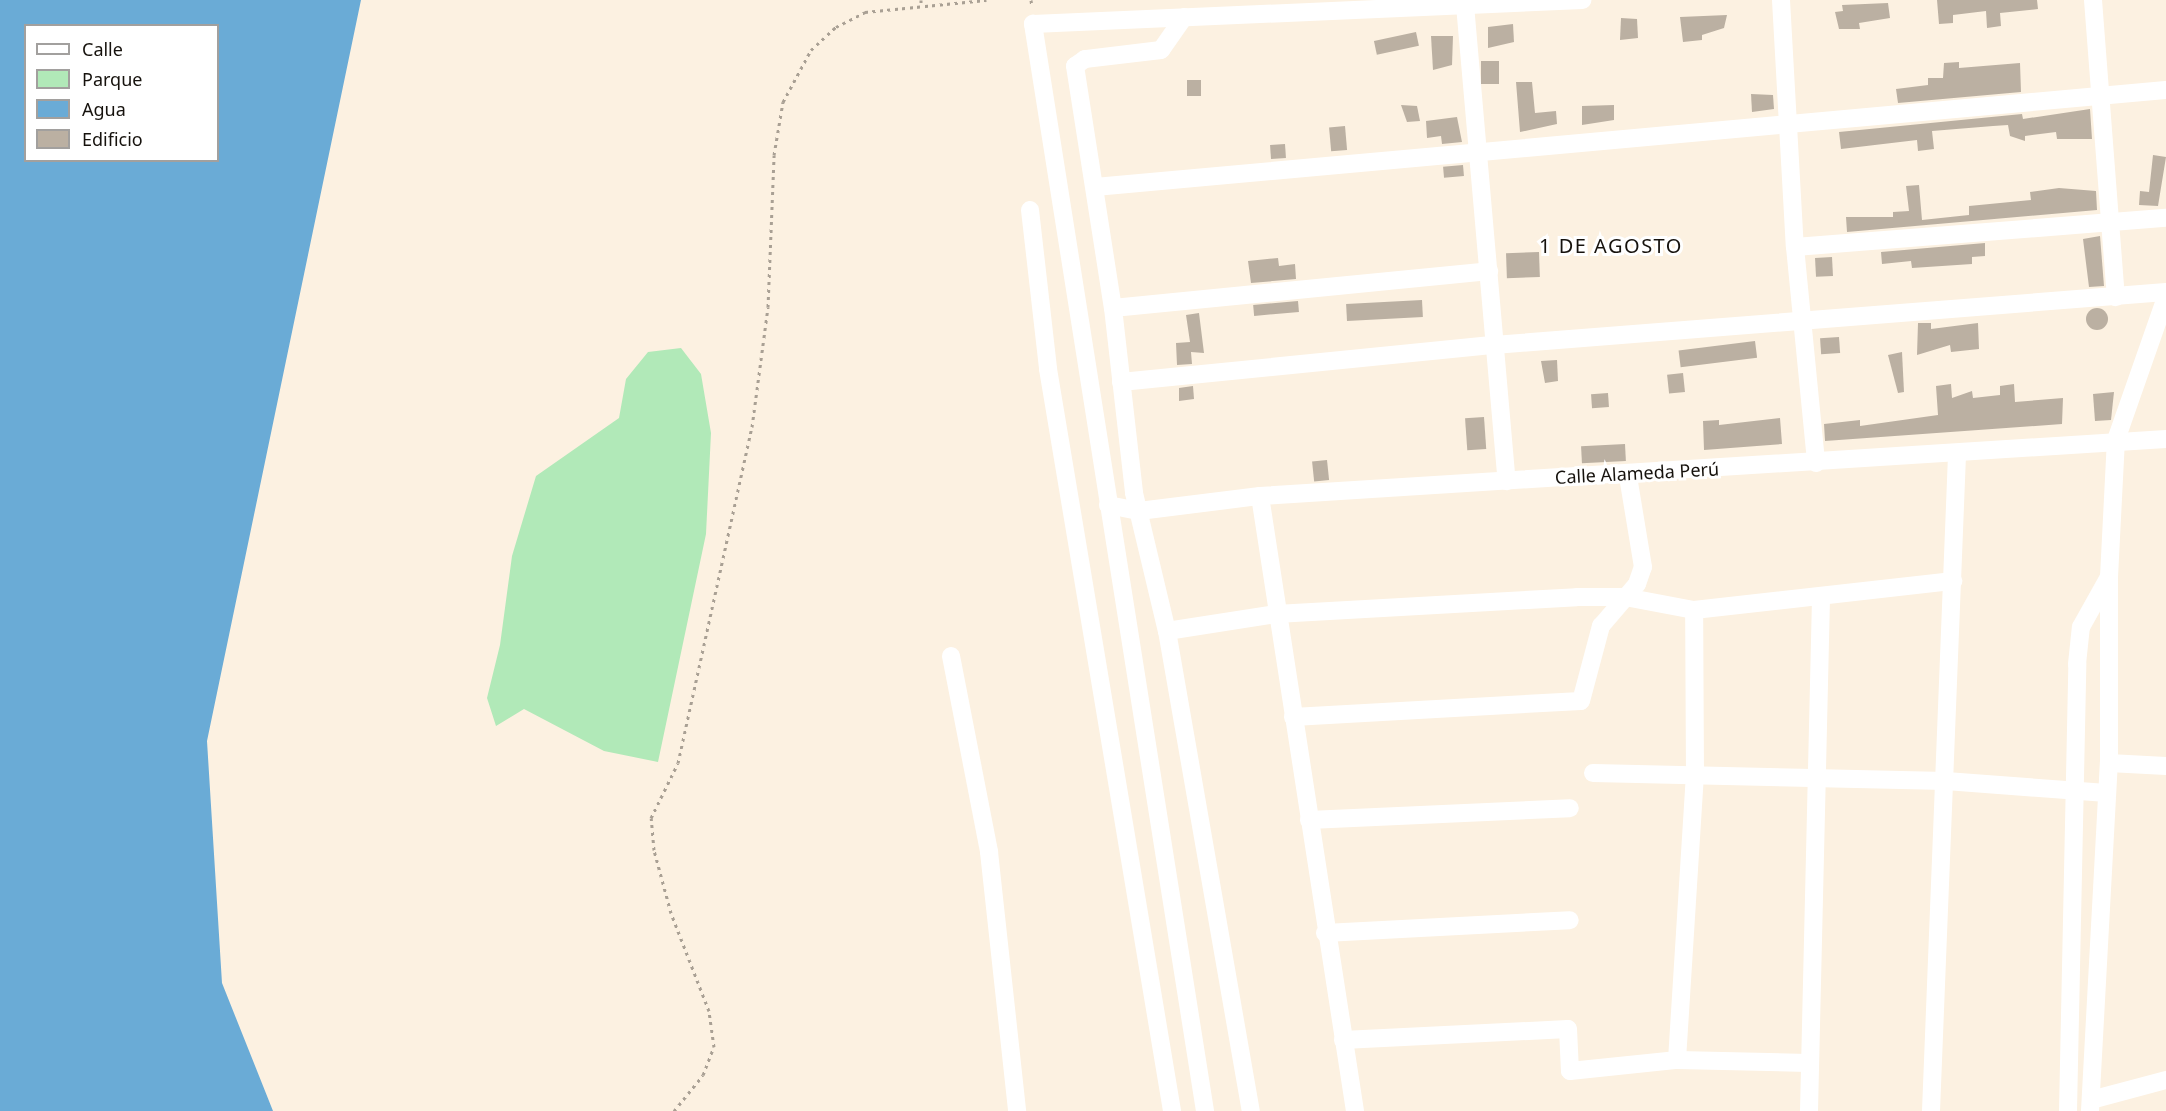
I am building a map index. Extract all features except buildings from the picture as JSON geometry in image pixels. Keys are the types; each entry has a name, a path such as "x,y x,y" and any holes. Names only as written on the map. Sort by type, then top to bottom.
{"street":[{"path":"1205,1111 1033,24 1582,0"},
{"path":"1781,0 1795,247 1805,322 1816,463"},
{"path":"2093,0 2116,297"},
{"path":"1465,5 1507,481"},
{"path":"1184,17 1161,50 1085,59 1075,66 1113,308 1139,511 1167,631 1251,1111"},
{"path":"1095,187 1478,149 2166,90"},
{"path":"1030,210 1048,369 1172,1111"},
{"path":"1795,247 2166,218"},
{"path":"1113,308 1489,271"},
{"path":"1121,382 1494,345 2166,292"},
{"path":"2166,297 2116,440 2109,577 2109,763 2090,1106 2166,1080"},
{"name":"Calle Alameda Perú","path":"1108,505 1139,511 1260,496 1628,476 1958,454 2116,440 2166,440"},
{"path":"1931,1111 1958,454"},
{"path":"1293,717 1581,700 1601,626 1625,597 1643,567 1628,476"},
{"path":"1260,496 1325,933 1355,1111"},
{"path":"2068,1111 2072,788 2081,627 2109,577"},
{"path":"1167,631 1276,614 1625,597 1694,610 1953,581"},
{"path":"1809,1111 1808,1063 1821,597"},
{"path":"1677,1060 1695,776 1694,610"},
{"path":"951,656 990,861 1017,1111"},
{"path":"2109,763 2166,766"},
{"path":"1593,773 1815,780 1946,781 2072,788 2107,793"},
{"path":"1309,820 1570,808"},
{"path":"1325,933 1570,920"},
{"path":"1343,1041 1568,1029 1570,1071 1677,1060 1808,1063"}],"path":[{"path":"921,0 921,6"},
{"path":"674,1111 704,1075 714,1047 709,1011 671,913 654,850 651,818 678,763 752,427 768,307 774,155 783,102 811,50 836,27 865,12 986,0"}],"green space":[{"path":"681,348 701,374 711,433 706,534 658,762 604,751 524,709 496,726 487,698 500,645 512,556 536,476 619,418 626,379 648,352"}],"water":[{"path":"0,0 361,0 207,741 222,983 273,1111 0,1111"}],"district":[{"name":"1 DE AGOSTO","path":"1611,245"}]}
